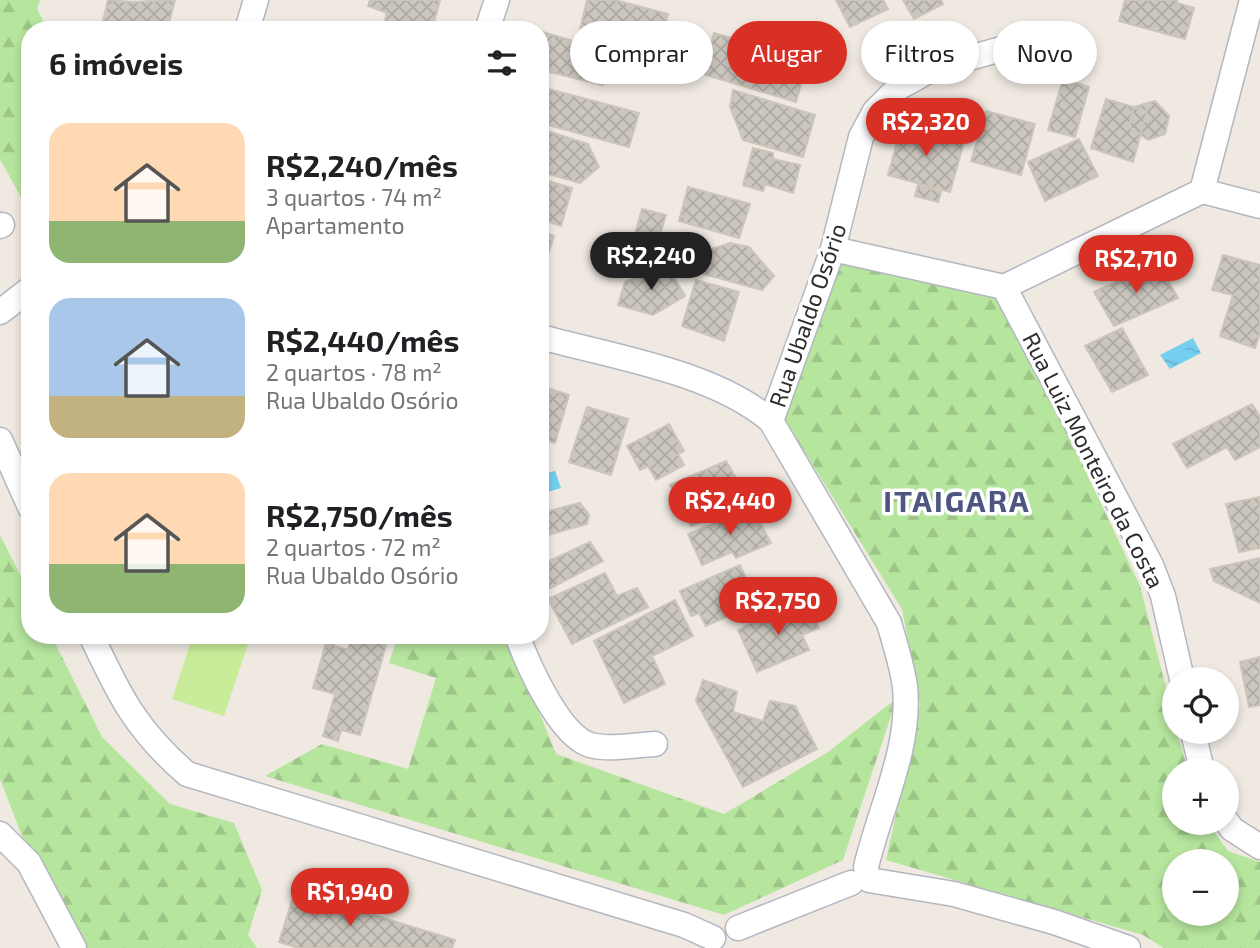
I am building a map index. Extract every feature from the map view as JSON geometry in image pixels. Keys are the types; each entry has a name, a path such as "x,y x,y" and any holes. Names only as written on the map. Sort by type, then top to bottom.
{"street":[{"path":"250,21 256,0"},
{"path":"490,21 497,0"},
{"path":"1202,191 1252,0"},
{"name":"Rua Ubaldo Osório","path":"861,874 898,758 904,721 905,688 900,660 889,623 771,421 833,249 861,137 875,111 898,88 934,68 993,51"},
{"path":"833,249 1004,286 1202,191 1260,206"},
{"path":"0,293 21,284"},
{"name":"Rua Luiz Monteiro da Costa","path":"1004,286 1151,565 1163,596 1179,667"},
{"path":"0,312 21,296"},
{"path":"549,339 724,389 752,405 771,421"},
{"path":"0,440 5,458 21,489"},
{"path":"95,644 124,704 146,736 187,774 728,938 861,874 954,894 1054,922 1128,948"},
{"path":"521,644 530,668 573,736 592,745 605,747 655,744"},
{"path":"0,834 29,863 74,948"},
{"path":"1239,834 1260,848"}],"green space":[{"path":"0,0 40,0 37,9 43,21 21,21 21,198 0,159"},
{"path":"828,260 999,288 1140,586 1162,672 1162,744 1180,744 1185,758 1162,758 1162,835 1217,835 1227,849 1162,849 1162,926 1239,926 1239,855 1260,862 1260,948 1164,948 1143,935 886,860 920,705 902,609 783,417"},
{"path":"0,535 21,576 21,644 56,644 102,737 170,804 234,823 262,890 248,935 257,948 86,948 22,836 0,779"},
{"path":"190,644 248,644 224,716 172,699"},
{"path":"395,644 512,644 556,754 724,814 828,752 897,698 843,860 724,915 265,776 322,744 408,769 436,678 389,663"}],"water":[{"path":"1193,338 1201,353 1170,369 1160,355"},
{"path":"555,471 561,488 549,492 549,473"},
{"path":"775,578 780,587 791,582 796,594 766,606 755,586"}],"building":[{"path":"108,0 175,0 169,21 103,21"},
{"path":"370,0 440,0 434,21 385,21 387,13 368,6"},
{"path":"587,0 615,0 668,14 666,21 582,21"},
{"path":"836,0 883,0 888,9 850,27"},
{"path":"903,0 941,0 943,4 914,19"},
{"path":"1125,0 1177,0 1177,3 1194,8 1185,39 1119,21"},
{"path":"714,33 727,37 727,81 713,77"},
{"path":"549,34 570,40 570,77 549,72"},
{"path":"736,84 801,84 796,102"},
{"path":"1062,84 1089,87 1075,137 1048,130"},
{"path":"549,89 639,113 629,147 549,125"},
{"path":"733,90 815,115 803,157 743,140 730,107"},
{"path":"1106,99 1147,111 1133,162 1091,148"},
{"path":"1155,101 1169,116 1165,134 1148,140 1129,127 1134,107"},
{"path":"986,111 1035,124 1021,175 971,161"},
{"path":"902,125 964,142 950,192 888,175"},
{"path":"549,132 588,144 599,167 580,183 549,174"},
{"path":"1079,139 1098,176 1045,201 1028,162"},
{"path":"753,148 773,153 773,159 800,165 793,193 765,184 763,191 743,185"},
{"path":"549,181 572,188 561,226 549,222"},
{"path":"918,185 941,192 938,202 915,196"},
{"path":"688,187 750,204 739,238 679,221"},
{"path":"642,209 666,215 653,258 630,252"},
{"path":"549,234 554,236 549,251"},
{"path":"730,243 749,247 774,276 762,290 696,272 693,255"},
{"path":"1223,255 1260,265 1260,333 1255,348 1220,336 1233,295 1212,290"},
{"path":"1158,263 1178,298 1114,326 1094,292"},
{"path":"667,265 685,296 653,315 618,305 625,282"},
{"path":"696,280 739,292 724,341 682,326"},
{"path":"1122,328 1148,375 1112,392 1085,346"},
{"path":"549,389 569,395 555,443 549,441"},
{"path":"1252,404 1260,416 1260,447 1235,460 1227,447 1187,468 1173,444"},
{"path":"587,407 628,419 611,475 569,462"},
{"path":"669,424 684,451 678,454 684,465 656,480 648,466 640,470 627,446"},
{"path":"726,461 739,483 734,487 743,505 691,526 670,485"},
{"path":"1260,497 1260,548 1239,552 1226,504"},
{"path":"580,503 589,515 587,524 549,535 549,511"},
{"path":"752,508 771,543 736,558 732,552 702,565 688,534"},
{"path":"590,542 603,561 549,589 549,561"},
{"path":"1260,558 1260,603 1214,581 1210,569"},
{"path":"740,565 757,603 706,626 699,613 691,616 680,591"},
{"path":"605,573 617,596 637,588 648,607 572,644 549,599"},
{"path":"675,600 693,636 652,656 665,684 624,703 594,641"},
{"path":"786,606 790,614 808,607 819,628 802,635 809,650 757,672 738,630"},
{"path":"326,644 348,650 350,644 386,644 360,735 341,730 338,741 323,736 335,694 313,688"},
{"path":"1260,657 1260,705 1249,707 1240,662"},
{"path":"703,680 737,692 733,712 763,721 770,701 795,706 817,749 743,787 696,701"},
{"path":"295,891 455,940 452,948 299,948 279,942"}],"district":[{"name":"ITAIGARA","path":"957,500"}]}
